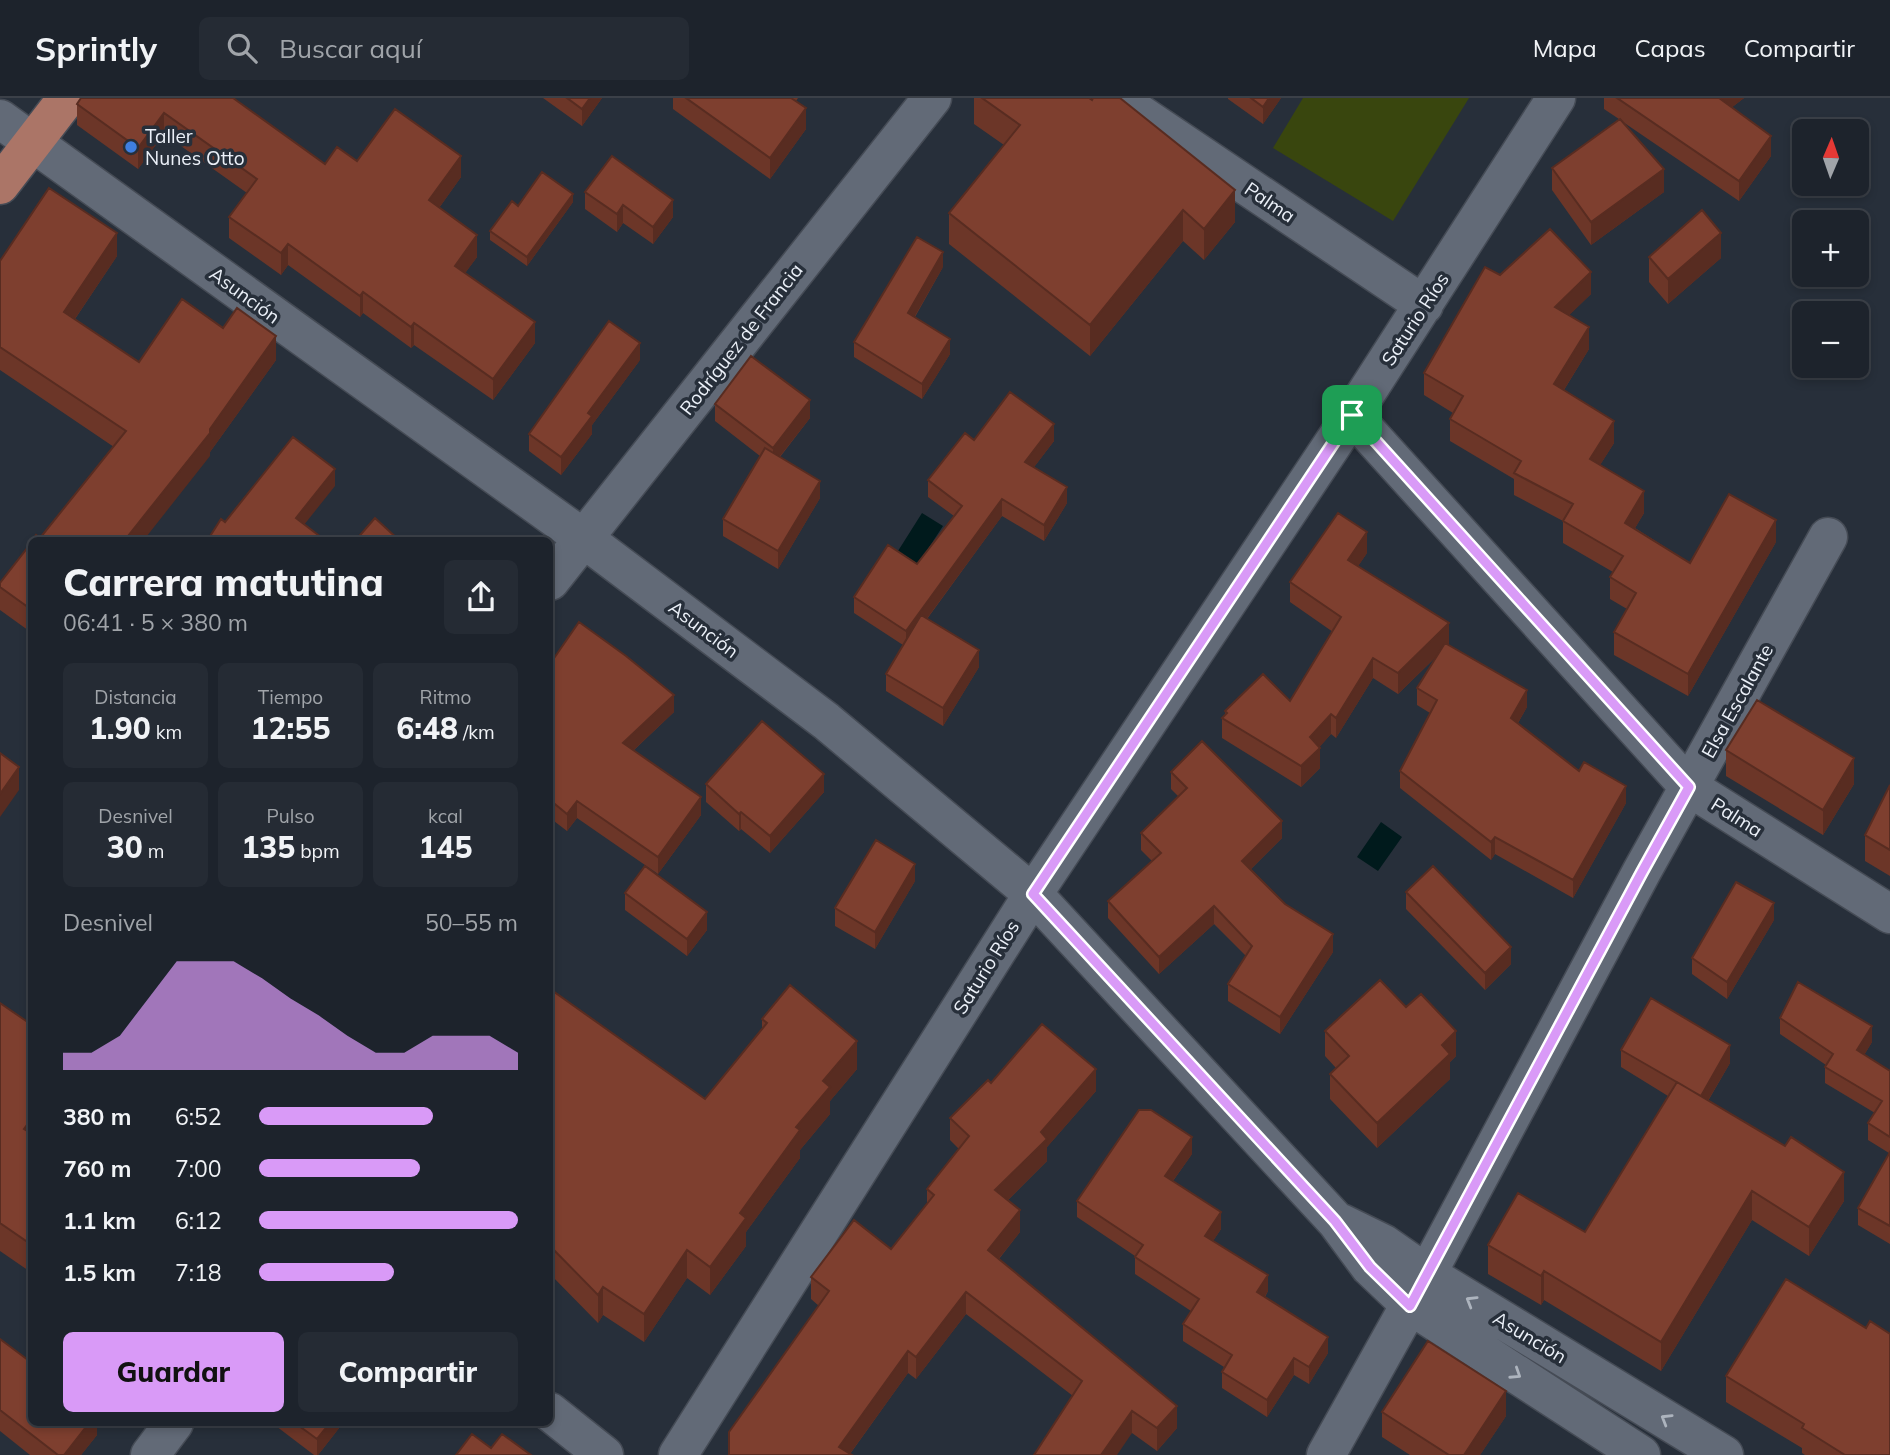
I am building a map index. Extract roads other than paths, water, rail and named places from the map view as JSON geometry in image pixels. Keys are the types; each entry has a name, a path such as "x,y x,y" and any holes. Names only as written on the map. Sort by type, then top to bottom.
{"main road":[{"path":"0,185 67,98"}],"street":[{"name":"Rodríguez de Francia","path":"553,577 932,98"},
{"name":"Palma","path":"1116,98 1424,306"},
{"name":"Saturio Ríos","path":"678,1455 1033,894 1424,306 1556,98"},
{"name":"Asunción","path":"0,119 583,538 826,721 1033,894 1335,1221 1384,1244 1419,1290 1641,1455"},
{"name":"Palma","path":"1352,415 1689,787 1890,914"},
{"name":"Elsa Escalante","path":"1326,1455 1419,1290 1642,872 1828,537"},
{"name":"Asunción","path":"1419,1290 1724,1455"},
{"path":"553,1414 604,1455"},
{"path":"150,1455 172,1426"}],"place":[{"name":"Taller Nunes Otto","path":"131,147"}]}
